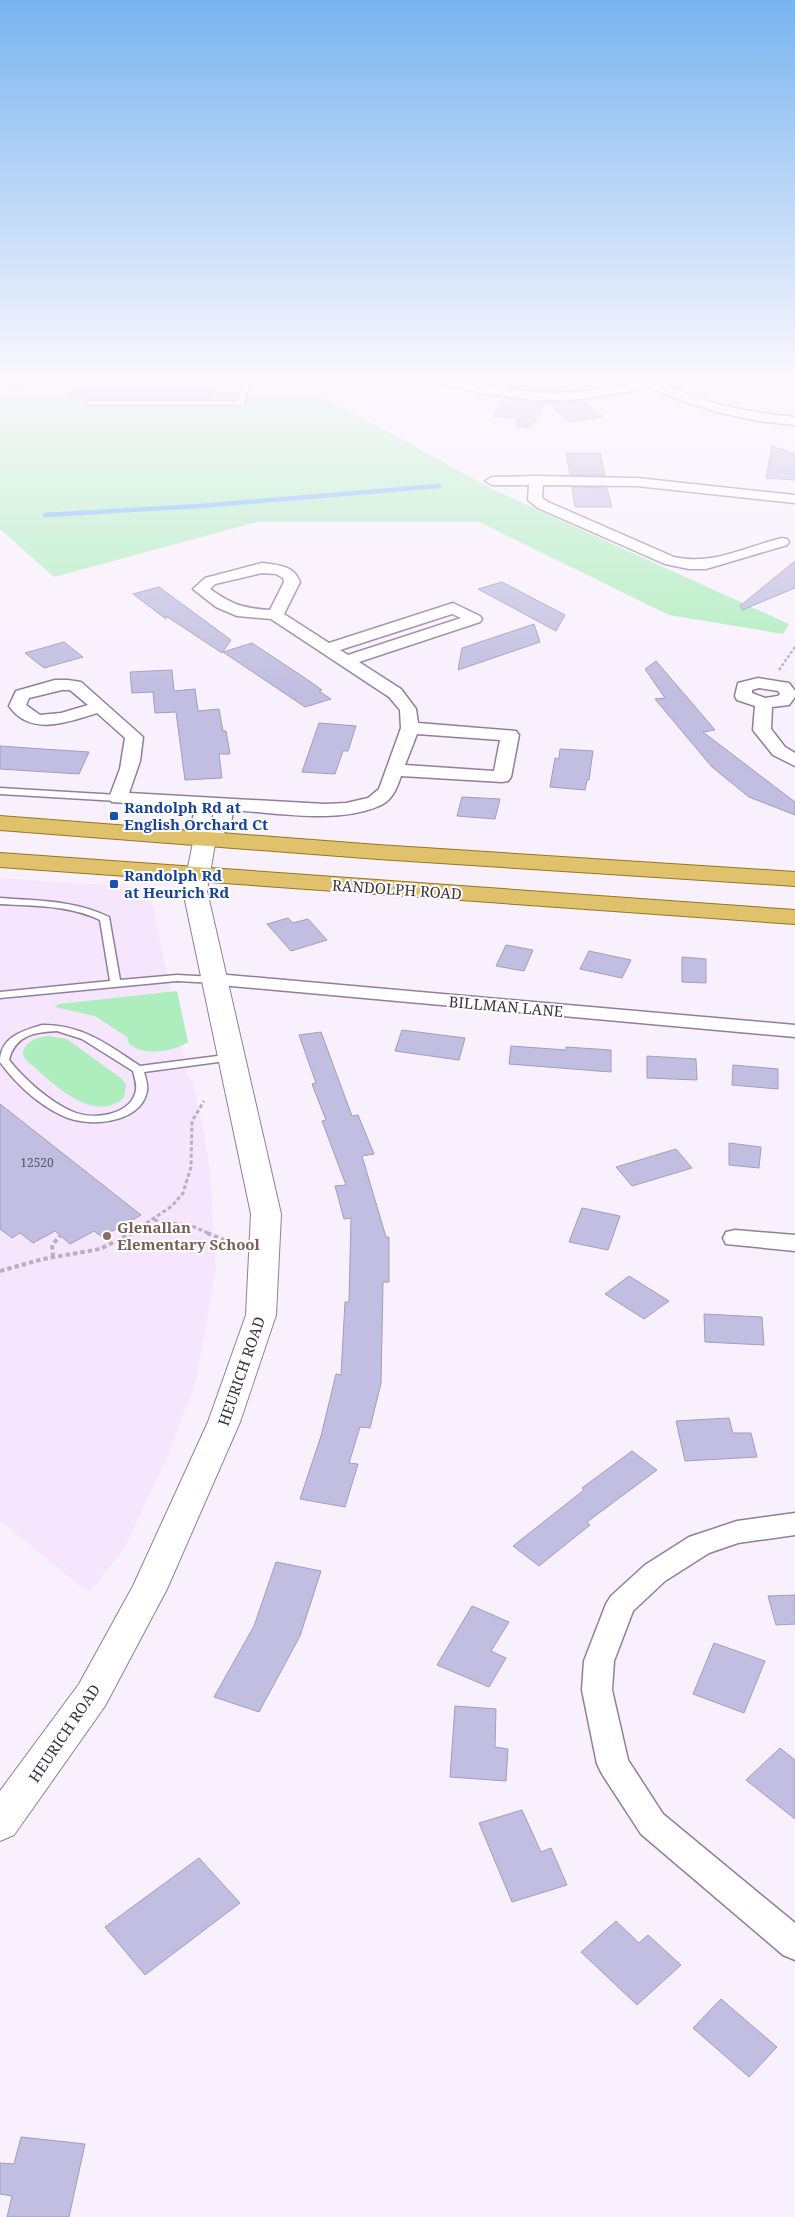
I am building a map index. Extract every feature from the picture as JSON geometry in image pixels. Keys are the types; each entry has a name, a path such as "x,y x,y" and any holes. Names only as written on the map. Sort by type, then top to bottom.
{"main road":[{"path":"0,823 378,852 795,879"},
{"name":"RANDOLPH ROAD","path":"0,860 795,917"}],"street":[{"path":"536,482 535,500 543,505 670,561 706,565 782,542"},
{"path":"641,482 795,499"},
{"path":"99,707 134,737 134,754 130,771 118,798 325,810 346,809 374,802 387,791 410,728 408,710 395,693 275,614 243,613 221,604 201,589 210,581 262,568 280,570 290,576 292,582 275,614"},
{"path":"327,649 454,608 474,619 346,661"},
{"path":"758,683 773,684 783,687 789,694 783,701 764,703 743,696 744,687 758,683"},
{"path":"764,703 762,730 779,751 795,761"},
{"path":"394,770 502,777 510,735 410,728"},
{"path":"205,838 221,825 216,805"},
{"name":"HEURICH ROAD","path":"0,1823 20,1798 92,1695 149,1589 224,1422 261,1315 266,1214 195,891 205,838"},
{"name":"BILLMAN LANE","path":"216,980 795,1031"},
{"path":"734,1238 795,1243"},
{"path":"795,1524 737,1532 706,1542 655,1573 621,1604 599,1661 597,1690 613,1764 652,1824 795,1944"}],"lane":[{"path":"0,791 118,798"},
{"path":"0,901 77,908 92,911 105,919 115,983"},
{"path":"0,995 177,978 216,980"},
{"path":"138,1070 142,1085 136,1105 112,1117 89,1118 66,1113 16,1075 4,1060 6,1048 15,1039 33,1031 52,1027 64,1028 91,1038 138,1070 233,1057"}],"path":[{"path":"773,684 776,674 795,648"},
{"path":"0,1271 53,1257 100,1249 153,1220 172,1206 183,1193 192,1166 192,1121 204,1101"},
{"path":"153,1220 192,1226 227,1241"},
{"path":"53,1257 52,1245 60,1236"}],"shaded area":[{"name":"Glenallan Elementary School","path":"0,878 149,888 188,1076 193,1082 204,1131 210,1174 216,1268 196,1381 167,1458 123,1550 89,1593 0,1521"}],"green space":[{"path":"0,482 480,482 789,624 783,634 669,615 479,522 257,522 54,577 0,529"},
{"path":"177,991 188,1042 166,1050 150,1051 135,1048 129,1044 127,1037 95,1016 55,1007 59,1004"},
{"path":"48,1036 67,1039 122,1079 126,1085 124,1098 111,1105 98,1106 85,1103 60,1089 27,1061 23,1055 25,1047 31,1041"}],"building":[{"path":"572,487 607,488 612,507 575,507"},
{"path":"795,561 795,588 742,610 740,606"},
{"path":"502,582 565,615 556,631 478,589"},
{"path":"159,587 231,640 222,653 166,616 166,619 133,594"},
{"path":"534,624 540,642 458,670 462,648"},
{"path":"64,642 83,657 44,668 25,653"},
{"path":"252,643 322,690 319,691 331,699 305,707 223,652"},
{"path":"656,661 715,730 703,732 795,802 795,815 749,797 712,767 655,699 665,698 645,669"},
{"path":"172,670 174,691 195,689 198,711 219,709 223,731 226,731 230,754 219,754 222,778 185,780 176,712 155,713 153,692 132,693 130,672"},
{"path":"319,723 356,726 348,751 343,751 335,774 302,772"},
{"path":"0,746 89,752 79,774 0,769"},
{"path":"560,749 593,751 589,780 587,780 585,790 550,787 555,758 559,759"},
{"path":"462,797 500,799 495,819 457,816"},
{"path":"288,918 293,923 308,919 327,940 291,951 267,924"},
{"path":"506,945 533,950 524,971 496,966"},
{"path":"589,951 631,960 622,978 580,969"},
{"path":"682,957 706,959 706,983 682,982"},
{"path":"402,1030 465,1038 459,1060 395,1051"},
{"path":"321,1032 352,1116 358,1115 374,1154 362,1156 386,1237 389,1237 389,1282 383,1282 381,1383 370,1428 360,1427 349,1463 358,1464 345,1507 300,1499 321,1436 336,1374 341,1375 345,1302 349,1302 351,1218 344,1219 335,1186 346,1185 322,1121 326,1120 312,1084 316,1083 299,1035"},
{"path":"511,1046 566,1050 566,1047 611,1050 611,1072 509,1064"},
{"path":"647,1056 696,1059 697,1080 647,1078"},
{"path":"733,1065 778,1069 778,1089 732,1085"},
{"name":"Glenallan Elementary School","path":"0,1104 141,1215 102,1237 94,1231 70,1244 55,1231 33,1243 20,1233 12,1238 0,1229"},
{"path":"729,1143 761,1147 759,1168 729,1165"},
{"path":"676,1149 692,1168 632,1186 616,1167"},
{"path":"582,1208 620,1216 608,1250 569,1242"},
{"path":"629,1276 669,1301 644,1319 605,1294"},
{"path":"704,1314 762,1317 764,1345 705,1342"},
{"path":"729,1418 733,1433 751,1433 757,1457 685,1461 676,1421"},
{"path":"632,1451 657,1470 587,1522 590,1525 539,1566 513,1546 584,1490 582,1488"},
{"path":"276,1562 321,1571 300,1636 259,1712 214,1697 254,1626"},
{"path":"795,1595 795,1624 776,1625 768,1596"},
{"path":"472,1606 509,1622 491,1651 506,1658 489,1687 437,1665"},
{"path":"714,1643 765,1661 744,1713 693,1694"},
{"path":"455,1706 496,1709 495,1747 508,1749 506,1781 450,1777"},
{"path":"780,1748 795,1760 795,1819 746,1780"},
{"path":"522,1810 541,1852 551,1848 567,1885 512,1902 479,1823"},
{"path":"199,1858 240,1903 145,1975 105,1927"},
{"path":"616,1921 639,1943 648,1935 681,1965 637,2005 581,1952"},
{"path":"721,1999 777,2047 749,2077 693,2028"},
{"path":"21,2137 85,2144 69,2217 7,2217 12,2196 0,2194 0,2163 14,2164"}],"waterway":[{"path":"45,515 200,506 439,486"}],"place":[{"name":"Randolph Rd at English Orchard Ct","path":"114,816"},
{"name":"Randolph Rd at Heurich Rd","path":"114,884"},
{"name":"Glenallan Elementary School","path":"107,1236"}]}
